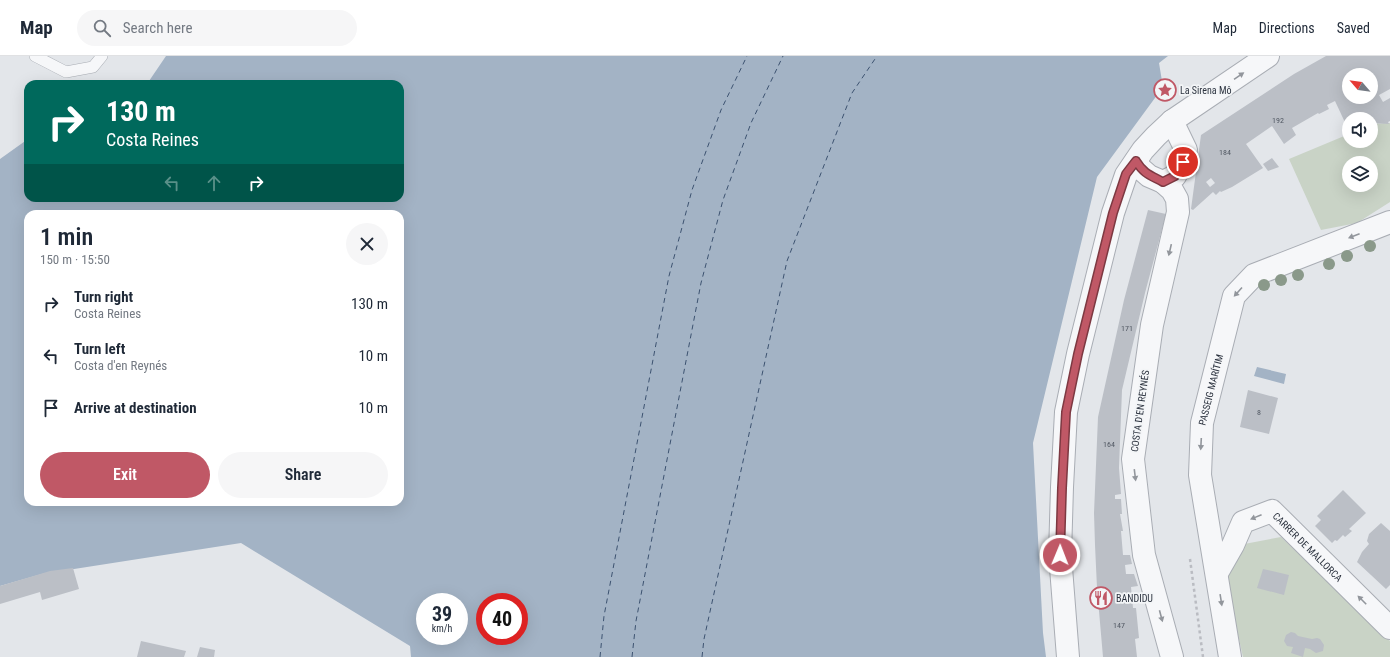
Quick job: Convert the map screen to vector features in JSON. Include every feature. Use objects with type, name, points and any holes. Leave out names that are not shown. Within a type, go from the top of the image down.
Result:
[{"type":"street","points":[[1068,657],[1060,555],[1066,412],[1078,354],[1113,213],[1126,174],[1143,150],[1156,136],[1172,121],[1268,56]]},
{"type":"street","points":[[1136,161],[1141,169],[1149,176],[1163,182],[1175,176],[1183,162],[1186,150],[1172,121]]},
{"type":"street","name":"COSTA D'EN REYNÉS","points":[[1163,182],[1172,190],[1177,199],[1178,212],[1152,325],[1133,459],[1144,555],[1172,657]]},
{"type":"street","name":"PASSEIG MARÍTIM","points":[[1230,657],[1200,475],[1202,423],[1234,296],[1254,275],[1390,222]]},
{"type":"street","name":"CARRER DE MALLORCA","points":[[1216,573],[1233,545],[1243,522],[1272,511],[1390,628]]},
{"type":"lane","points":[[35,56],[66,72],[93,67],[102,56]]},
{"type":"shaded area","points":[[1390,123],[1390,202],[1357,223],[1321,230],[1289,159],[1342,137],[1342,148],[1378,148],[1378,124]]},
{"type":"shaded area","points":[[1281,537],[1390,641],[1390,657],[1243,657],[1232,608],[1227,571],[1239,545]]},
{"type":"water","points":[[166,56],[1168,56],[1159,63],[1163,87],[1097,177],[1033,443],[1043,633],[1046,657],[411,657],[410,646],[241,543],[42,574],[0,586],[0,159],[24,142],[24,202],[404,202],[404,80],[150,80]]},
{"type":"water","points":[[1257,367],[1286,374],[1284,384],[1254,376]]},
{"type":"building","points":[[1326,56],[1390,56],[1390,89],[1379,95],[1383,102],[1390,98],[1389,124],[1378,123],[1378,112],[1342,112],[1342,116],[1335,101],[1327,105],[1329,109],[1319,114],[1318,113],[1292,128],[1296,135],[1284,144],[1272,126],[1246,144],[1263,168],[1232,187],[1221,192],[1220,191],[1216,195],[1213,192],[1193,210],[1191,209],[1201,135],[1294,74]],"holes":[[[1211,178],[1215,183],[1210,187],[1206,182]]]},
{"type":"building","points":[[1272,158],[1279,167],[1268,171],[1263,164]]},
{"type":"building","points":[[1148,210],[1166,214],[1145,293],[1122,390],[1119,468],[1121,494],[1115,495],[1115,499],[1121,499],[1122,514],[1120,514],[1123,531],[1121,531],[1123,555],[1130,555],[1132,564],[1125,565],[1126,574],[1134,574],[1138,586],[1131,587],[1133,608],[1136,608],[1139,638],[1135,639],[1137,657],[1103,657],[1097,588],[1094,513],[1098,417],[1124,300]]},
{"type":"building","points":[[1248,390],[1278,398],[1269,434],[1240,427]]},
{"type":"building","points":[[1343,490],[1366,513],[1349,529],[1352,531],[1345,537],[1343,535],[1337,541],[1335,540],[1332,543],[1315,526],[1321,520],[1317,516]]},
{"type":"building","points":[[1381,523],[1390,531],[1390,585],[1386,589],[1357,562],[1362,552],[1369,544],[1367,541],[1369,534]]},
{"type":"building","points":[[73,568],[79,589],[42,600],[40,592],[0,604],[0,586],[50,571]]},
{"type":"building","points":[[1263,569],[1289,575],[1284,595],[1257,588]]},
{"type":"building","points":[[1291,632],[1298,636],[1320,639],[1324,645],[1323,651],[1316,653],[1305,648],[1303,657],[1291,653],[1293,647],[1287,646],[1284,641],[1286,635]]},
{"type":"building","points":[[141,641],[186,651],[184,657],[137,657]]},
{"type":"building","points":[[200,647],[215,650],[214,657],[197,657]]},
{"type":"ferry route","points":[[600,657],[604,616],[669,276],[692,190],[721,110],[747,56]]},
{"type":"ferry route","points":[[632,657],[636,621],[701,283],[723,200],[751,123],[783,56]]},
{"type":"ferry route","points":[[702,657],[704,639],[787,261],[852,93],[877,56]]},
{"type":"place","name":"La Sirena Mô","points":[[1165,90]]},
{"type":"place","name":"BANDIDU","points":[[1101,598]]},
{"type":"route","points":[[1060,555],[1066,412],[1078,354],[1113,213],[1126,174],[1136,161],[1141,169],[1149,176],[1163,182],[1175,176],[1183,162]]}]
